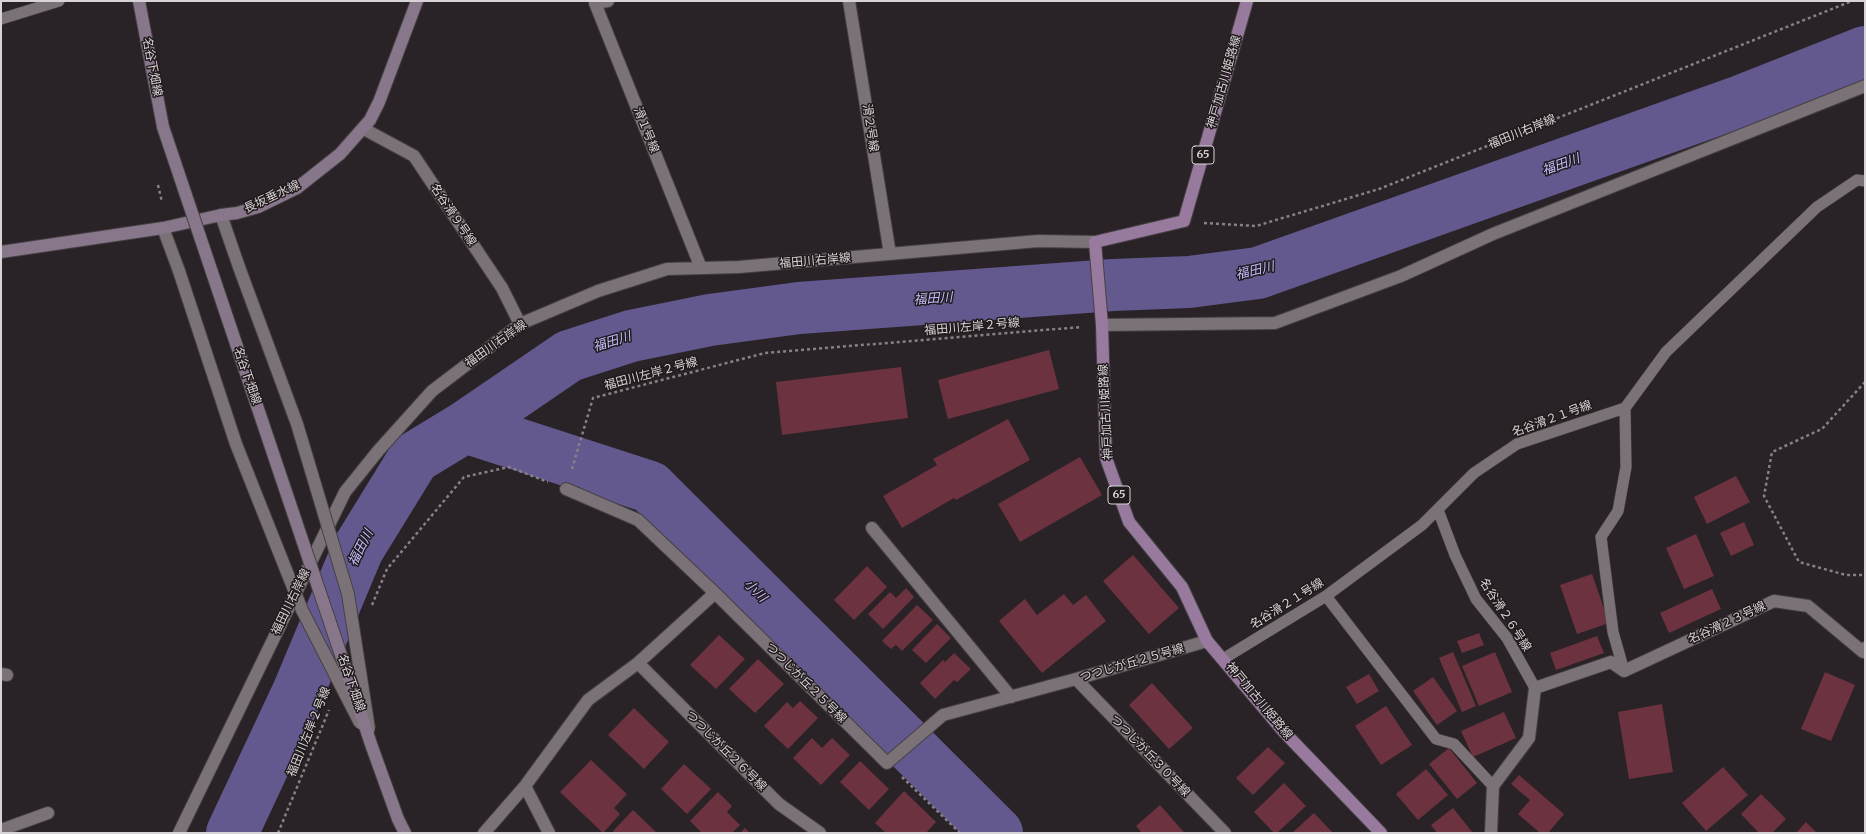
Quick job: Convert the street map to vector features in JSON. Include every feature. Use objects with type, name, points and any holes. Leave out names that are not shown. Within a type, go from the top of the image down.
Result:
[{"type":"main road","name":"神戸加古川姫路線","points":[[1184,221],[1247,1]]},
{"type":"main road","points":[[1095,242],[1184,221]]},
{"type":"main road","name":"神戸加古川姫路線","points":[[1095,242],[1102,325],[1106,458],[1129,522],[1182,587],[1207,641],[1284,732],[1381,833]]},
{"type":"street","name":"名谷下畑線","points":[[139,1],[163,127],[372,747],[404,833]]},
{"type":"street","name":"長坂垂水線","points":[[1,252],[163,228],[237,213],[258,207],[298,188],[340,154],[364,129],[379,102],[417,1]]},
{"type":"street","name":"滑１号線","points":[[608,1],[595,3],[701,268]]},
{"type":"street","name":"滑２号線","points":[[849,1],[890,254]]},
{"type":"street","points":[[1102,325],[1275,323],[1401,276],[1493,234],[1865,86]]},
{"type":"street","name":"名谷滑９号線","points":[[364,129],[414,156],[502,288],[520,324]]},
{"type":"street","name":"名谷下畑線","points":[[222,215],[239,267],[297,424],[348,594],[372,747]]},
{"type":"street","name":"名谷下畑線","points":[[163,228],[179,271],[236,444],[302,610],[372,747]]},
{"type":"street","name":"福田川右岸線","points":[[179,833],[345,492],[378,451],[432,391],[520,324],[598,291],[667,269],[739,267],[1038,241],[1095,242]]},
{"type":"street","name":"つつじが丘２５号線","points":[[566,489],[638,520],[715,593],[887,763],[943,715],[1076,679],[1207,641]]},
{"type":"street","points":[[872,528],[1010,697]]},
{"type":"street","points":[[484,833],[524,786],[588,700],[638,663],[715,593]]},
{"type":"street","name":"名谷滑２３号線","points":[[1624,671],[1774,601],[1808,606],[1863,652],[1865,648]]},
{"type":"street","points":[[1491,833],[1493,786],[1529,738],[1535,688],[1611,662],[1624,671]]},
{"type":"street","name":"つつじが丘２６号線","points":[[638,663],[779,804],[820,833]]},
{"type":"street","name":"つつじが丘３０号線","points":[[1076,679],[1225,833]]},
{"type":"street","points":[[524,786],[549,833]]},
{"type":"street","points":[[1,830],[48,813]]},
{"type":"lane","points":[[1,19],[59,1]]},
{"type":"lane","points":[[1624,671],[1613,632],[1601,537],[1618,511],[1626,467],[1625,408],[1666,352],[1817,207],[1857,180],[1865,181]]},
{"type":"lane","name":"名谷滑２１号線","points":[[1223,659],[1326,596],[1422,525],[1474,473],[1517,444],[1625,408]]},
{"type":"lane","name":"名谷滑２６号線","points":[[1438,510],[1455,555],[1476,598],[1507,638],[1535,688]]},
{"type":"lane","points":[[1326,596],[1436,739],[1454,744],[1493,786]]},
{"type":"path","name":"福田川右岸線","points":[[1184,221],[1256,226],[1379,189],[1852,1]]},
{"type":"path","name":"福田川左岸２号線","points":[[566,489],[593,398],[765,353],[1102,325]]},
{"type":"path","points":[[1865,382],[1822,429],[1772,452],[1764,496],[1799,562],[1846,575],[1865,575]]},
{"type":"path","points":[[372,605],[387,569],[464,477],[509,467],[566,489]]},
{"type":"path","name":"福田川左岸２号線","points":[[278,833],[329,708]]},
{"type":"path","points":[[887,763],[960,833]]},
{"type":"building","points":[[1049,350],[1059,389],[948,419],[938,380]]},
{"type":"building","points":[[901,367],[908,418],[782,435],[776,382]]},
{"type":"building","points":[[1008,419],[1030,460],[956,500],[954,498],[902,528],[883,496],[937,465],[933,459]]},
{"type":"building","points":[[1080,457],[1102,495],[1020,542],[998,504]]},
{"type":"building","points":[[1736,476],[1750,502],[1707,524],[1694,497]]},
{"type":"building","points":[[1744,522],[1754,545],[1731,556],[1720,533]]},
{"type":"building","points":[[1696,534],[1714,576],[1684,589],[1666,548]]},
{"type":"building","points":[[1133,555],[1179,608],[1149,634],[1103,581]]},
{"type":"building","points":[[867,566],[887,587],[854,620],[834,600]]},
{"type":"building","points":[[1592,574],[1609,623],[1577,634],[1560,585]]},
{"type":"building","points":[[906,588],[914,597],[883,629],[868,614],[890,592],[896,598]]},
{"type":"building","points":[[1712,589],[1721,609],[1669,633],[1660,613]]},
{"type":"building","points":[[1064,594],[1073,605],[1086,595],[1106,621],[1042,673],[999,621],[1025,599],[1037,615]]},
{"type":"building","points":[[917,605],[933,620],[902,651],[896,645],[891,649],[882,641]]},
{"type":"building","points":[[937,624],[951,638],[926,663],[912,650]]},
{"type":"building","points":[[1479,633],[1484,645],[1462,653],[1457,641]]},
{"type":"building","points":[[719,635],[745,659],[716,689],[690,665]]},
{"type":"building","points":[[1597,636],[1604,653],[1556,670],[1550,653]]},
{"type":"building","points":[[1453,652],[1476,706],[1462,712],[1439,658]]},
{"type":"building","points":[[1495,652],[1512,692],[1479,706],[1462,666]]},
{"type":"building","points":[[954,653],[971,669],[957,682],[954,680],[935,699],[920,683],[943,660],[945,662]]},
{"type":"building","points":[[758,659],[784,684],[755,713],[729,689]]},
{"type":"building","points":[[1825,672],[1855,685],[1831,741],[1801,729]]},
{"type":"building","points":[[1369,674],[1379,691],[1357,704],[1346,687]]},
{"type":"building","points":[[1433,677],[1457,711],[1437,725],[1413,691]]},
{"type":"building","points":[[1152,683],[1193,728],[1169,749],[1129,705]]},
{"type":"building","points":[[800,701],[818,718],[788,749],[764,726],[787,702],[793,708]]},
{"type":"building","points":[[1662,704],[1673,772],[1629,779],[1618,712]]},
{"type":"building","points":[[1386,706],[1412,745],[1381,765],[1355,726]]},
{"type":"building","points":[[634,708],[669,742],[644,769],[608,735]]},
{"type":"building","points":[[1504,712],[1516,738],[1473,757],[1461,731]]},
{"type":"building","points":[[812,738],[822,748],[832,738],[850,755],[821,785],[793,758]]},
{"type":"building","points":[[1268,747],[1285,763],[1253,795],[1236,778]]},
{"type":"building","points":[[1449,748],[1477,783],[1457,799],[1429,764]]},
{"type":"building","points":[[591,760],[627,794],[614,808],[620,814],[603,833],[560,792]]},
{"type":"building","points":[[860,761],[889,789],[869,810],[840,782]]},
{"type":"building","points":[[684,764],[711,789],[687,814],[661,789]]},
{"type":"building","points":[[1723,767],[1748,795],[1706,831],[1682,803]]},
{"type":"building","points":[[1426,769],[1448,795],[1418,820],[1396,794]]},
{"type":"building","points":[[1519,775],[1564,814],[1548,833],[1540,833],[1518,814],[1530,800],[1511,784]]},
{"type":"building","points":[[1284,783],[1306,806],[1277,833],[1274,833],[1254,812]]},
{"type":"building","points":[[904,791],[936,822],[926,833],[886,833],[875,823]]},
{"type":"building","points":[[718,792],[732,806],[727,812],[740,825],[732,833],[702,833],[690,821]]},
{"type":"building","points":[[1761,794],[1786,819],[1772,833],[1759,833],[1741,814]]},
{"type":"building","points":[[1160,805],[1185,833],[1142,833],[1136,826]]},
{"type":"building","points":[[1453,808],[1473,833],[1437,833],[1431,825]]},
{"type":"building","points":[[633,810],[656,832],[655,833],[614,833],[613,831]]},
{"type":"building","points":[[1314,813],[1333,833],[1292,833]]},
{"type":"building","points":[[1806,822],[1817,833],[1796,833]]},
{"type":"building","points":[[745,828],[750,833],[740,833]]},
{"type":"waterway","name":"福田川","points":[[232,833],[298,692],[358,549],[414,458],[465,427],[569,356],[631,336],[710,320],[799,308],[1113,285],[1189,282],[1258,273],[1741,101],[1865,52]]},
{"type":"waterway","name":"小川","points":[[465,427],[650,487],[997,833]]}]
